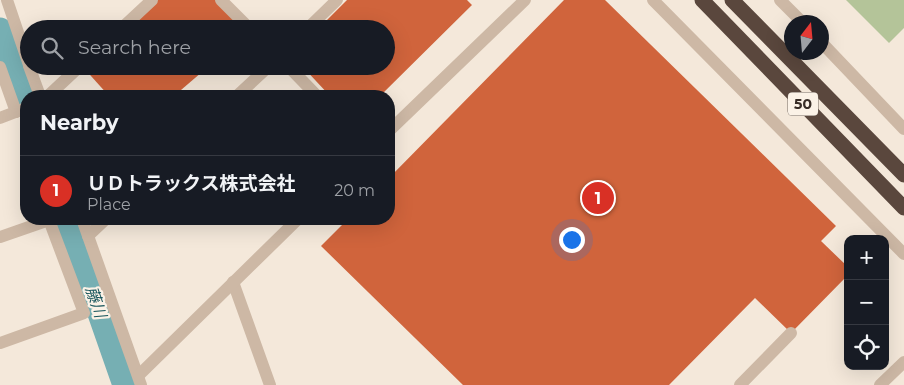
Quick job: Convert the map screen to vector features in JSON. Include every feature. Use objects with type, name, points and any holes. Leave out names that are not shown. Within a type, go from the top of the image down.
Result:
[{"type":"highway","name":"50","points":[[702,0],[904,208]]},
{"type":"highway","name":"50","points":[[732,0],[904,175]]},
{"type":"street","points":[[7,0],[20,38]]},
{"type":"street","points":[[131,20],[152,0]]},
{"type":"street","points":[[221,0],[241,20]]},
{"type":"street","points":[[317,20],[337,0]]},
{"type":"street","points":[[395,125],[525,0]]},
{"type":"street","points":[[653,0],[904,254]]},
{"type":"street","points":[[780,0],[795,15]]},
{"type":"street","points":[[829,50],[904,129]]},
{"type":"street","points":[[0,67],[20,108]]},
{"type":"street","points":[[33,75],[38,90]]},
{"type":"street","points":[[54,90],[70,75]]},
{"type":"street","points":[[243,90],[259,75]]},
{"type":"street","points":[[297,75],[311,90]]},
{"type":"street","points":[[0,118],[20,110]]},
{"type":"street","points":[[0,237],[35,225]]},
{"type":"street","points":[[0,343],[84,313],[51,225]]},
{"type":"street","points":[[84,225],[140,380],[233,282],[292,225]]},
{"type":"street","points":[[88,236],[100,225]]},
{"type":"street","points":[[233,282],[270,385]]},
{"type":"street","points":[[740,385],[791,333]]},
{"type":"street","points":[[880,385],[904,362]]},
{"type":"green space","points":[[846,0],[904,0],[904,28],[889,43]]},
{"type":"building","points":[[152,0],[221,0],[241,20],[131,20]]},
{"type":"building","points":[[347,0],[467,0],[472,5],[386,90],[324,90],[310,75],[395,75],[395,20],[327,20]]},
{"type":"building","points":[[564,0],[605,0],[836,226],[821,241],[844,263],[844,279],[791,333],[755,298],[669,385],[463,385],[321,246],[342,225],[395,225],[395,172]]},
{"type":"building","points":[[90,75],[198,75],[181,90],[104,90]]},
{"type":"waterway","name":"藤川","points":[[0,30],[21,90]]},
{"type":"waterway","name":"藤川","points":[[69,225],[125,385]]},
{"type":"place","name":"ＵＤトラックス株式会社","points":[[598,198]]}]
